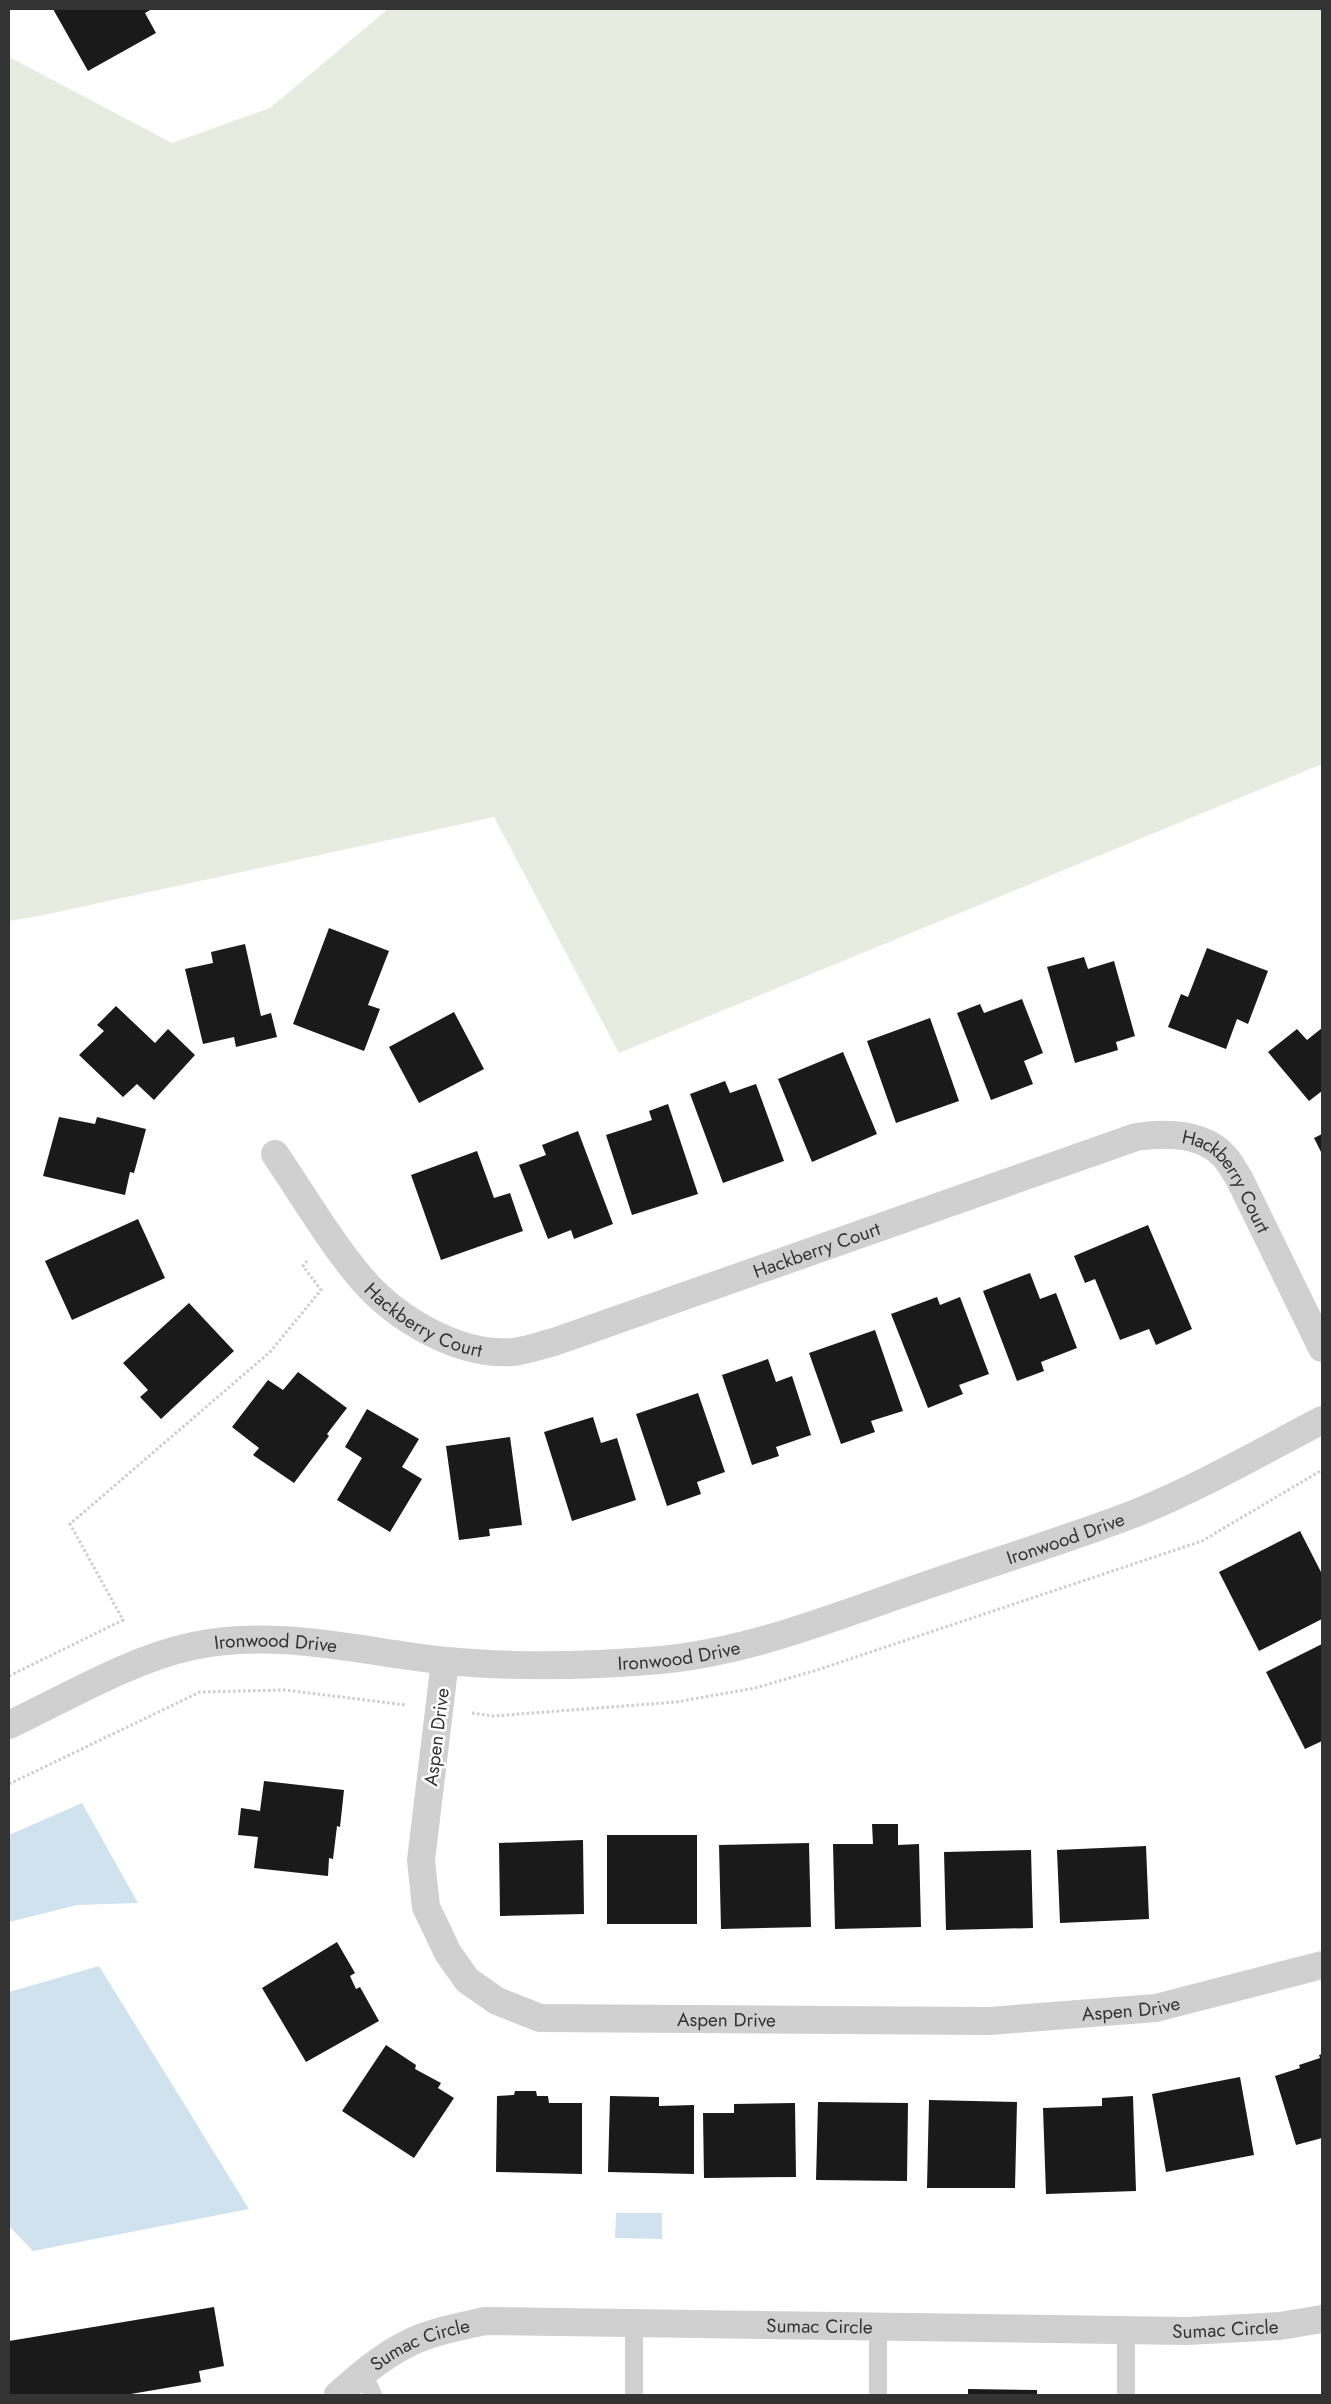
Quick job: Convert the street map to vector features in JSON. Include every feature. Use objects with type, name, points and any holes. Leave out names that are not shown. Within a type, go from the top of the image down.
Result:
[{"type":"street","name":"Hackberry Court","points":[[275,1154],[328,1233],[362,1279],[399,1312],[430,1334],[472,1348],[513,1352],[554,1342],[1136,1137],[1157,1134],[1179,1136],[1202,1141],[1223,1155],[1239,1178],[1322,1348]]},
{"type":"street","name":"Ironwood Drive","points":[[9,1725],[143,1662],[201,1645],[240,1639],[294,1640],[445,1661],[518,1667],[594,1665],[666,1659],[732,1648],[789,1632],[1137,1512],[1197,1485],[1322,1420]]},
{"type":"street","name":"Aspen Drive","points":[[445,1661],[421,1860],[426,1907],[448,1953],[467,1980],[497,2000],[540,2018],[989,2021],[1156,2008],[1322,1965]]},
{"type":"street","name":"Sumac Circle","points":[[338,2395],[368,2384],[407,2344],[448,2329],[485,2321],[1187,2331],[1280,2326],[1322,2319]]},
{"type":"lane","points":[[634,2323],[634,2395]]},
{"type":"lane","points":[[878,2326],[878,2395]]},
{"type":"lane","points":[[1126,2330],[1126,2395]]},
{"type":"path","points":[[9,1676],[123,1620],[70,1524],[270,1352],[290,1324],[321,1290],[303,1266],[328,1233]]},
{"type":"shaded area","points":[[388,9],[1322,9],[1322,764],[619,1053],[494,817],[9,921],[9,57],[172,143],[270,108]]},
{"type":"water","points":[[82,1803],[138,1903],[77,1905],[9,1922],[9,1835]]},
{"type":"water","points":[[99,1966],[249,2209],[33,2251],[9,2226],[9,1992]]},
{"type":"water","points":[[616,2213],[662,2213],[662,2239],[615,2238]]},
{"type":"building","points":[[53,9],[152,9],[145,13],[156,33],[88,71]]},
{"type":"building","points":[[329,928],[389,951],[368,1005],[380,1009],[364,1051],[293,1024]]},
{"type":"building","points":[[245,944],[261,1016],[271,1013],[277,1037],[236,1047],[234,1037],[203,1044],[185,969],[213,963],[211,952]]},
{"type":"building","points":[[1207,948],[1268,971],[1248,1024],[1237,1019],[1226,1049],[1168,1027],[1181,994],[1188,997]]},
{"type":"building","points":[[1084,957],[1088,969],[1114,961],[1135,1036],[1116,1042],[1118,1050],[1075,1063],[1047,967]]},
{"type":"building","points":[[1022,999],[1043,1053],[1024,1061],[1033,1084],[991,1100],[957,1013],[980,1004],[984,1013]]},
{"type":"building","points":[[116,1006],[155,1043],[168,1029],[195,1055],[154,1100],[137,1084],[123,1097],[79,1055],[104,1031],[97,1025]]},
{"type":"building","points":[[454,1012],[484,1069],[419,1103],[389,1047]]},
{"type":"building","points":[[930,1018],[959,1101],[896,1123],[867,1041]]},
{"type":"building","points":[[1322,1028],[1322,1091],[1309,1101],[1268,1052],[1297,1029],[1307,1040]]},
{"type":"building","points":[[843,1052],[877,1134],[812,1162],[778,1079]]},
{"type":"building","points":[[725,1081],[730,1093],[756,1084],[784,1161],[723,1183],[690,1094]]},
{"type":"building","points":[[668,1104],[698,1194],[632,1215],[606,1135],[652,1120],[649,1111]]},
{"type":"building","points":[[59,1117],[95,1124],[97,1117],[146,1129],[134,1173],[130,1172],[125,1195],[43,1176]]},
{"type":"building","points":[[578,1131],[613,1224],[574,1239],[571,1230],[548,1239],[519,1165],[546,1155],[542,1145]]},
{"type":"building","points":[[1322,1134],[1322,1154],[1314,1138]]},
{"type":"building","points":[[477,1151],[494,1198],[510,1193],[523,1231],[441,1260],[411,1175]]},
{"type":"building","points":[[138,1219],[165,1278],[72,1320],[45,1261]]},
{"type":"building","points":[[1148,1225],[1192,1329],[1156,1345],[1149,1329],[1120,1340],[1095,1279],[1085,1283],[1074,1256]]},
{"type":"building","points":[[1030,1273],[1040,1299],[1056,1293],[1077,1348],[1041,1362],[1044,1371],[1017,1381],[983,1291]]},
{"type":"building","points":[[937,1297],[940,1305],[960,1297],[989,1374],[959,1385],[963,1394],[928,1408],[891,1314]]},
{"type":"building","points":[[189,1303],[234,1351],[161,1419],[140,1397],[148,1390],[123,1363]]},
{"type":"building","points":[[875,1330],[903,1411],[871,1421],[875,1432],[841,1444],[809,1353]]},
{"type":"building","points":[[768,1359],[776,1382],[792,1376],[811,1435],[776,1447],[779,1456],[752,1465],[722,1375]]},
{"type":"building","points":[[298,1372],[347,1408],[294,1483],[253,1455],[259,1448],[232,1427],[268,1380],[283,1390]]},
{"type":"building","points":[[698,1393],[725,1472],[697,1482],[701,1494],[667,1506],[636,1414]]},
{"type":"building","points":[[367,1409],[419,1439],[402,1467],[422,1479],[390,1532],[337,1500],[362,1458],[345,1447]]},
{"type":"building","points":[[593,1417],[601,1443],[617,1438],[636,1500],[572,1521],[544,1432]]},
{"type":"building","points":[[510,1437],[522,1525],[489,1529],[490,1536],[459,1540],[446,1446]]},
{"type":"building","points":[[1300,1531],[1322,1574],[1322,1619],[1259,1651],[1219,1572]]},
{"type":"building","points":[[1322,1644],[1322,1741],[1305,1749],[1266,1672]]},
{"type":"building","points":[[264,1781],[344,1790],[340,1827],[337,1826],[333,1859],[329,1858],[328,1876],[254,1868],[258,1837],[238,1835],[241,1808],[260,1811]]},
{"type":"building","points":[[872,1824],[898,1824],[898,1845],[919,1844],[921,1927],[835,1929],[833,1844],[873,1844]]},
{"type":"building","points":[[607,1835],[697,1835],[697,1924],[607,1924]]},
{"type":"building","points":[[583,1840],[584,1914],[500,1916],[499,1843]]},
{"type":"building","points":[[809,1843],[811,1927],[721,1929],[719,1845]]},
{"type":"building","points":[[1146,1846],[1149,1919],[1060,1923],[1057,1850]]},
{"type":"building","points":[[1031,1850],[1033,1928],[946,1930],[944,1852]]},
{"type":"building","points":[[337,1942],[355,1973],[350,1976],[356,1989],[360,1987],[379,2021],[306,2062],[262,1988]]},
{"type":"building","points":[[386,2045],[416,2065],[415,2069],[441,2083],[438,2088],[454,2098],[414,2158],[342,2111]]},
{"type":"building","points":[[1322,2054],[1322,2138],[1296,2145],[1275,2076],[1300,2068],[1299,2065],[1320,2058],[1319,2055]]},
{"type":"building","points":[[1240,2077],[1254,2155],[1166,2172],[1152,2094]]},
{"type":"building","points":[[515,2091],[536,2091],[537,2096],[548,2096],[549,2103],[582,2103],[582,2174],[496,2172],[497,2096],[514,2095]]},
{"type":"building","points":[[610,2096],[659,2097],[659,2106],[694,2105],[694,2174],[608,2172]]},
{"type":"building","points":[[1133,2096],[1136,2191],[1046,2194],[1043,2108],[1102,2106],[1102,2098]]},
{"type":"building","points":[[929,2100],[1017,2102],[1015,2188],[927,2188]]},
{"type":"building","points":[[818,2102],[908,2103],[907,2181],[816,2180]]},
{"type":"building","points":[[795,2103],[796,2177],[704,2178],[703,2113],[734,2113],[734,2104]]},
{"type":"building","points":[[214,2307],[224,2366],[199,2371],[201,2382],[125,2395],[9,2395],[9,2341]]},
{"type":"building","points":[[968,2389],[1037,2390],[1037,2395],[968,2395]]}]
